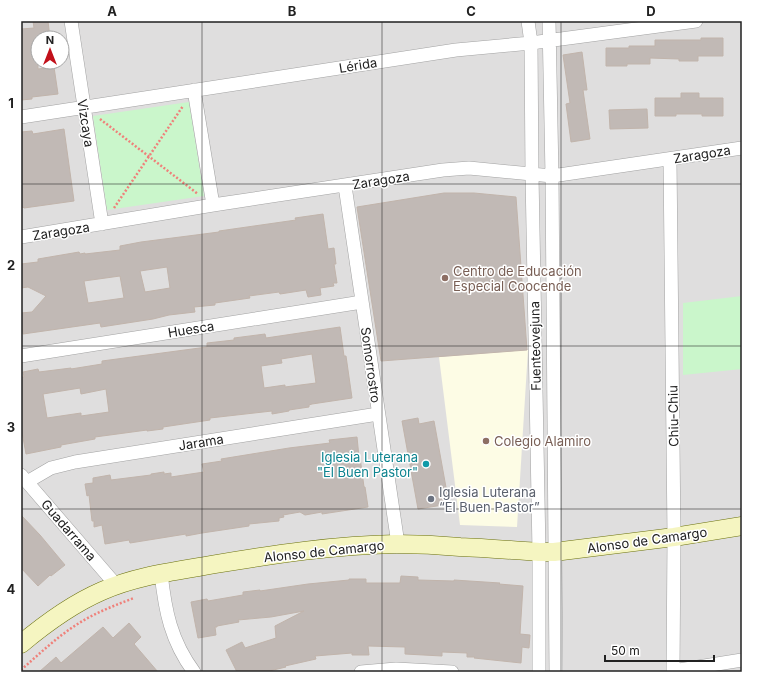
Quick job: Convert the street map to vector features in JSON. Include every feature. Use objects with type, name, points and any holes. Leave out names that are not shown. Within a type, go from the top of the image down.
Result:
[{"type":"street","name":"Vizcaya","points":[[71,21],[102,224]]},
{"type":"street","name":"Fuenteovejuna","points":[[528,21],[531,43],[532,174],[546,552],[556,672]]},
{"type":"street","name":"Fuenteovejuna","points":[[539,672],[546,552],[552,176],[549,21]]},
{"type":"street","name":"Lérida","points":[[21,117],[456,50],[549,41],[696,21]]},
{"type":"street","points":[[194,90],[213,205]]},
{"type":"street","name":"Zaragoza","points":[[21,237],[213,205],[456,168],[552,176],[742,148]]},
{"type":"street","name":"Chiu-Chiu","points":[[670,159],[674,537],[673,671]]},
{"type":"street","name":"Somorrostro","points":[[345,186],[398,544]]},
{"type":"street","name":"Huesca","points":[[21,356],[362,302]]},
{"type":"street","name":"Jarama","points":[[24,478],[51,468],[75,462],[378,414]]},
{"type":"street","name":"Guadarrama","points":[[24,478],[116,585]]},
{"type":"street","name":"Alonso de Camargo","points":[[21,644],[74,605],[87,597],[116,585],[138,578],[275,555],[336,547],[398,544],[425,544],[546,552],[674,537],[742,526]]},
{"type":"street","points":[[161,574],[171,630],[182,654],[194,672]]},
{"type":"street","points":[[673,671],[742,660]]},
{"type":"street","points":[[361,672],[396,669],[452,672]]},
{"type":"path","points":[[102,224],[194,90]]},
{"type":"path","points":[[84,107],[213,205]]},
{"type":"path","points":[[21,670],[74,626],[105,609],[137,597]]},
{"type":"shaded area","points":[[21,21],[742,21],[742,672],[21,672]]},
{"type":"shaded area","name":"Colegio Alamiro","points":[[528,350],[517,527],[460,525],[439,357]]},
{"type":"green space","points":[[189,102],[204,196],[107,210],[93,116]]},
{"type":"green space","points":[[742,296],[742,369],[683,375],[683,303]]},
{"type":"building","points":[[33,21],[48,21],[49,30],[30,30],[30,70],[54,70],[58,94],[32,97],[32,99],[21,100],[21,29],[34,28]]},
{"type":"building","points":[[701,38],[723,38],[723,56],[698,56],[698,61],[650,58],[650,64],[606,66],[606,48],[655,46],[655,40],[701,40]]},
{"type":"building","points":[[582,52],[587,90],[583,90],[590,139],[571,142],[566,104],[570,103],[563,55]]},
{"type":"building","points":[[681,93],[699,93],[699,98],[723,98],[723,116],[676,114],[676,116],[655,116],[655,98],[681,98]]},
{"type":"building","points":[[647,109],[648,128],[610,129],[609,110]]},
{"type":"building","points":[[64,129],[74,201],[21,208],[21,132],[32,131],[33,134]]},
{"type":"building","name":"Centro de Educación Especial Coocende","points":[[444,193],[474,193],[516,197],[527,350],[381,361],[357,207]]},
{"type":"building","points":[[323,214],[328,249],[334,248],[336,264],[334,264],[337,283],[333,283],[334,286],[320,288],[321,295],[308,297],[306,290],[280,294],[279,292],[249,296],[250,298],[215,303],[215,305],[194,307],[195,312],[169,315],[153,319],[101,327],[100,323],[23,334],[21,313],[32,312],[46,296],[28,287],[21,288],[21,264],[38,262],[38,259],[79,252],[80,254],[85,254],[120,250],[120,246],[141,242],[296,220],[295,218]],"holes":[[[167,267],[170,288],[145,292],[140,271]],[[120,276],[124,298],[88,303],[84,281]]]},
{"type":"building","points":[[340,327],[352,398],[312,404],[309,405],[309,407],[272,414],[272,411],[210,418],[210,420],[163,427],[163,429],[95,437],[95,439],[61,445],[61,447],[26,454],[21,432],[21,377],[24,377],[23,372],[38,369],[39,372],[71,369],[102,364],[102,361],[207,347],[207,343],[234,340],[234,338],[265,334],[266,338]],"holes":[[[312,354],[316,383],[264,388],[261,366],[282,363],[281,359]],[[80,388],[81,394],[106,389],[109,412],[81,416],[81,413],[47,418],[43,394]]]},
{"type":"building","name":"Iglesia Luterana \"El Buen Pastor\"","points":[[418,418],[419,424],[434,421],[449,504],[418,509],[402,421]]},
{"type":"building","points":[[357,437],[368,507],[322,514],[322,512],[305,515],[300,512],[283,515],[284,517],[279,518],[279,521],[249,524],[249,526],[130,543],[129,540],[105,544],[102,525],[94,527],[94,521],[92,521],[89,495],[87,496],[85,484],[93,483],[93,478],[110,475],[111,480],[164,472],[164,474],[171,473],[171,477],[204,472],[202,464],[222,461],[221,459],[330,443],[329,440]]},
{"type":"building","points":[[21,515],[65,565],[51,576],[50,575],[38,586],[21,568]]},
{"type":"building","points":[[401,576],[418,577],[418,580],[454,580],[523,586],[520,634],[530,635],[529,648],[522,647],[521,663],[467,657],[467,653],[442,652],[442,656],[405,654],[405,647],[368,646],[369,655],[352,655],[352,653],[315,656],[316,659],[265,672],[237,672],[226,650],[242,642],[245,648],[276,638],[275,626],[304,611],[271,617],[238,620],[239,622],[215,627],[216,635],[198,638],[191,602],[207,599],[208,601],[243,595],[243,592],[349,579],[366,579],[366,583],[400,583]]},
{"type":"building","points":[[129,623],[141,637],[134,644],[158,672],[39,672],[56,657],[61,663],[103,627],[113,638]]},
{"type":"place","name":"Centro de Educación Especial Coocende","points":[[445,278]]},
{"type":"place","name":"Colegio Alamiro","points":[[486,441]]},
{"type":"place","name":"Iglesia Luterana \"El Buen Pastor\"","points":[[426,464]]},
{"type":"place","name":"Iglesia Luterana “El Buen Pastor”","points":[[431,499]]}]
